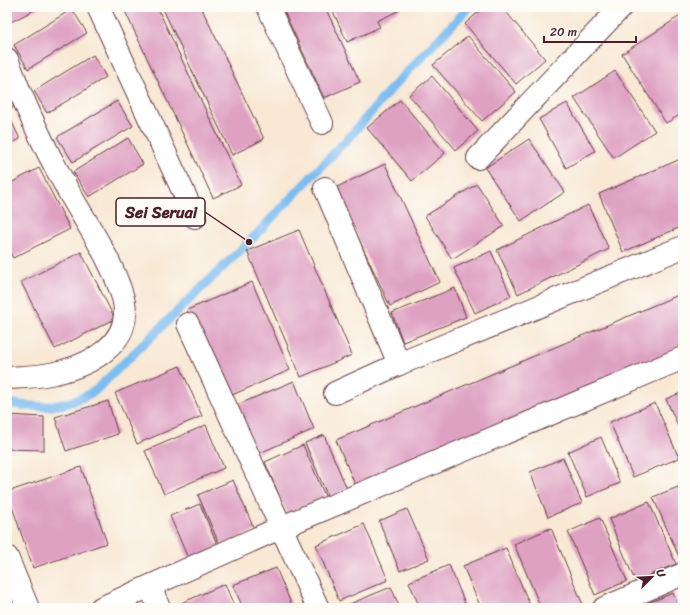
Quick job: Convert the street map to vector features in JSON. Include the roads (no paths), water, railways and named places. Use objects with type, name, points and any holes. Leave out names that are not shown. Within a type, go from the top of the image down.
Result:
[{"type":"street","points":[[98,7],[195,217]]},
{"type":"street","points":[[268,7],[322,123]]},
{"type":"street","points":[[478,158],[621,7]]},
{"type":"street","points":[[7,59],[16,82],[64,184],[102,249],[115,277],[123,300],[124,321],[118,338],[105,352],[86,364],[55,374],[7,378]]},
{"type":"street","points":[[325,188],[399,364]]},
{"type":"street","points":[[335,393],[399,364],[683,247]]},
{"type":"street","points":[[188,324],[318,608]]},
{"type":"street","points":[[101,608],[282,527],[683,358]]},
{"type":"street","points":[[7,557],[28,608]]},
{"type":"street","points":[[604,608],[683,574]]},
{"type":"street","points":[[150,586],[160,608]]},
{"type":"waterway","points":[[7,403],[42,407],[52,406],[73,401],[95,391],[249,242],[353,133],[390,90],[469,7]]},
{"type":"place","name":"Sei Seruai","points":[[249,242]]}]
